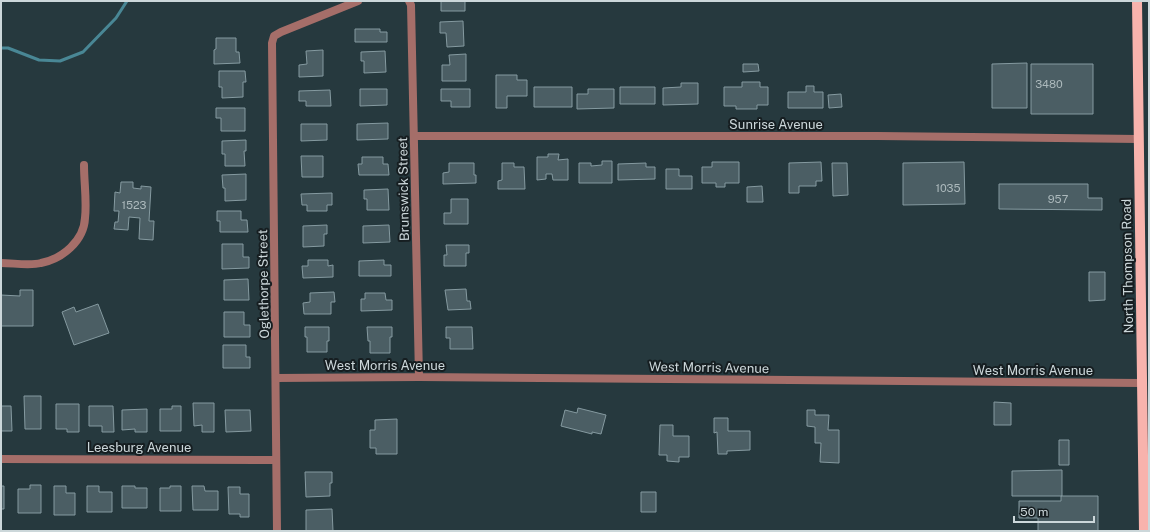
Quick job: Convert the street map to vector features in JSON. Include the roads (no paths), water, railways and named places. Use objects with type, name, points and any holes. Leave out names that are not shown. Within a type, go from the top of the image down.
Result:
[{"type":"main road","name":"North Thompson Road","points":[[1137,1],[1144,531]]},
{"type":"street","name":"Oglethorpe Street","points":[[277,531],[272,43],[274,36],[289,28],[358,1]]},
{"type":"street","name":"Brunswick Street","points":[[409,1],[411,5],[419,376]]},
{"type":"street","name":"Sunrise Avenue","points":[[414,136],[878,136],[1138,139]]},
{"type":"street","points":[[1,263],[40,264],[56,259],[69,250],[79,237],[86,219],[84,165]]},
{"type":"street","name":"West Morris Avenue","points":[[276,378],[419,376],[1141,383]]},
{"type":"street","name":"Leesburg Avenue","points":[[1,459],[276,460]]},
{"type":"waterway","points":[[1,48],[8,48],[39,60],[60,61],[83,52],[116,18],[127,1]]}]
